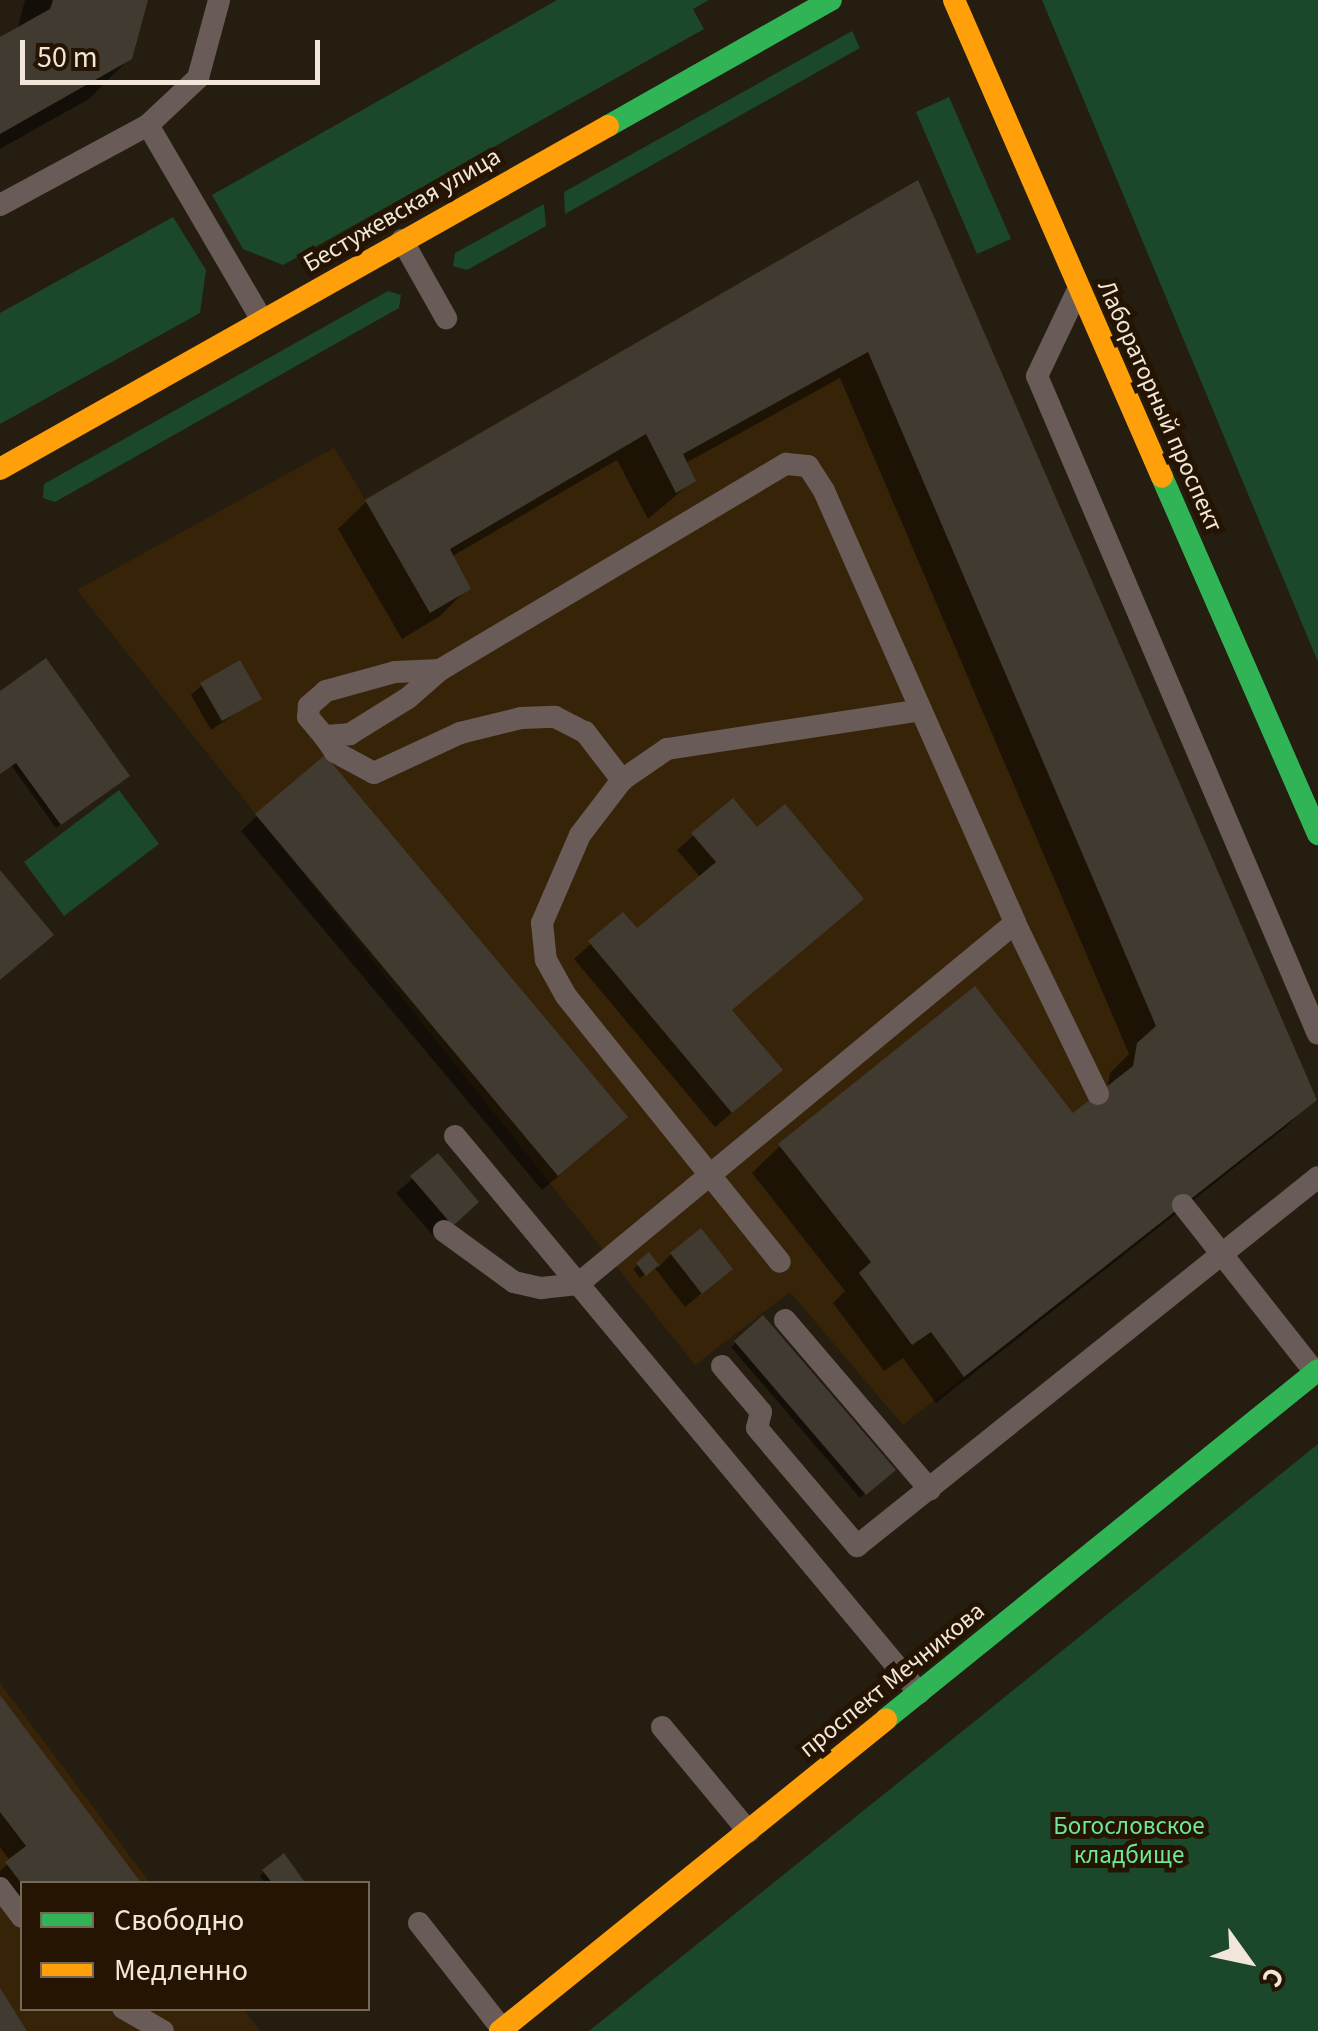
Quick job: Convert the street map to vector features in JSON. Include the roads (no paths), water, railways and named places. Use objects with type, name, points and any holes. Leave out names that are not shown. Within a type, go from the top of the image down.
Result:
[{"type":"street","name":"Бестужевская улица","points":[[0,469],[831,0]]},
{"type":"street","name":"Лабораторный проспект","points":[[954,0],[1318,834]]},
{"type":"street","name":"проспект Мечникова","points":[[500,2030],[1316,1371]]},
{"type":"lane","points":[[0,205],[148,125],[198,78],[219,0]]},
{"type":"lane","points":[[148,125],[263,321]]},
{"type":"lane","points":[[402,240],[446,318]]},
{"type":"lane","points":[[1078,289],[1037,376],[1318,1034]]},
{"type":"lane","points":[[324,736],[350,734],[408,698],[440,670],[786,464],[797,462],[817,476],[1015,923],[1098,1094]]},
{"type":"lane","points":[[440,670],[395,672],[316,696],[308,717],[335,752],[374,773],[460,733],[521,718],[555,717],[585,732],[622,780]]},
{"type":"lane","points":[[780,1262],[566,996],[546,960],[542,923],[580,835],[622,780],[668,749],[921,710]]},
{"type":"lane","points":[[444,1230],[514,1282],[541,1288],[578,1284],[1015,923]]},
{"type":"lane","points":[[455,1136],[919,1693]]},
{"type":"lane","points":[[722,1366],[761,1412],[756,1428],[857,1546],[1318,1177]]},
{"type":"lane","points":[[1182,1206],[1316,1371]]},
{"type":"lane","points":[[785,1320],[930,1490]]},
{"type":"lane","points":[[662,1727],[749,1832]]},
{"type":"lane","points":[[0,1888],[20,1913]]},
{"type":"lane","points":[[419,1923],[500,2030]]},
{"type":"lane","points":[[128,2011],[163,2031]]},
{"type":"park label","name":"Богословское кладбище","points":[[1129,1842]]}]
